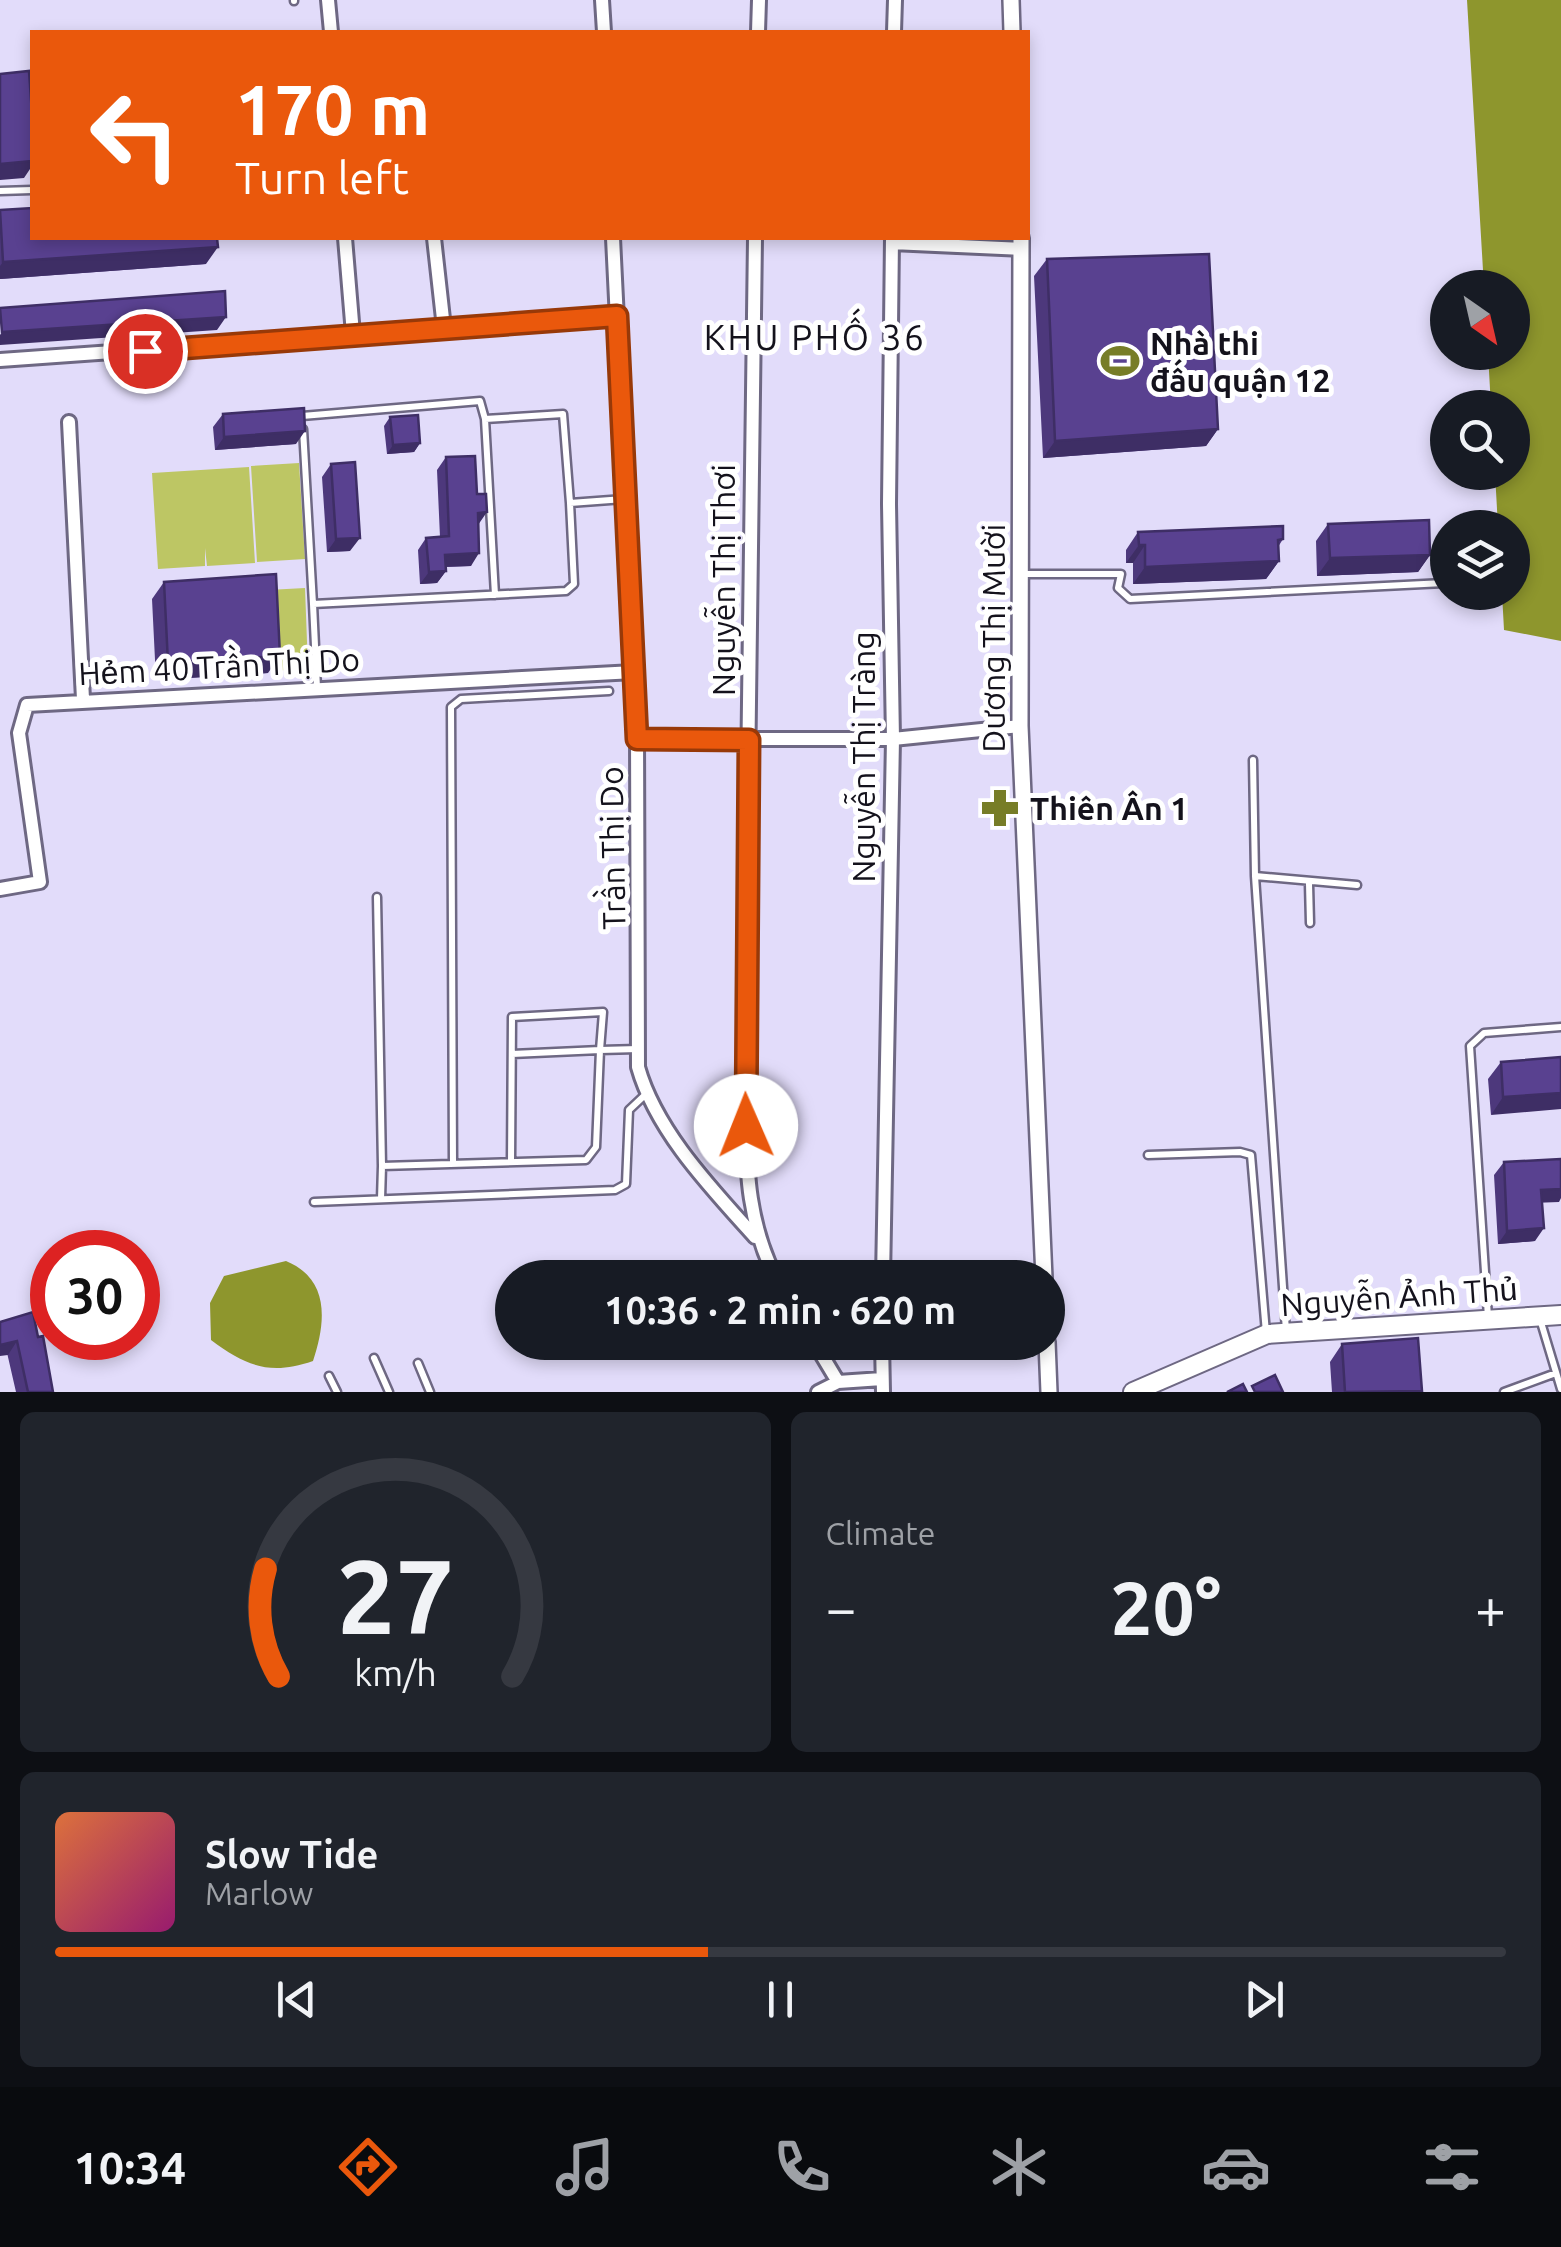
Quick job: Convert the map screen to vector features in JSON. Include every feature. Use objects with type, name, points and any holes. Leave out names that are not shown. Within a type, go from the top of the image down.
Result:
[{"type":"main road","name":"Nguyễn Ảnh Thủ","points":[[1134,1392],[1267,1334],[1489,1323],[1561,1315]]},
{"type":"street","points":[[328,0],[331,30]]},
{"type":"street","points":[[602,0],[604,30]]},
{"type":"street","points":[[758,30],[759,0]]},
{"type":"street","points":[[894,0],[894,30]]},
{"type":"street","points":[[1011,0],[1012,30]]},
{"type":"street","points":[[345,240],[353,334]]},
{"type":"street","points":[[434,240],[444,328]]},
{"type":"street","name":"Trần Thị Do","points":[[614,240],[637,739],[638,1067],[646,1094],[712,1188],[756,1239]]},
{"type":"street","name":"Nguyễn Thị Thơi","points":[[755,240],[744,1088],[747,1164],[756,1239],[767,1260]]},
{"type":"street","points":[[892,240],[1021,243]]},
{"type":"street","name":"Nguyễn Thị Tràng","points":[[883,1260],[893,738],[889,504],[892,240]]},
{"type":"street","name":"Dương Thị Mười","points":[[1021,243],[1020,726],[1043,1260]]},
{"type":"street","points":[[0,360],[617,316]]},
{"type":"street","points":[[69,422],[83,700]]},
{"type":"street","name":"Hẻm 40 Trần Thị Do","points":[[0,889],[40,882],[20,733],[27,704],[146,701],[634,672]]},
{"type":"street","points":[[637,739],[893,738],[1020,726]]},
{"type":"street","points":[[825,1360],[838,1382]]},
{"type":"street","points":[[1048,1360],[1050,1392]]},
{"type":"street","points":[[818,1392],[838,1382],[882,1385]]},
{"type":"lane","points":[[0,192],[30,190]]},
{"type":"lane","points":[[317,689],[302,413],[480,402],[485,418],[495,595]]},
{"type":"lane","points":[[313,604],[566,591],[574,584],[563,414],[485,418]]},
{"type":"lane","points":[[570,502],[626,499]]},
{"type":"lane","points":[[1023,574],[1121,574],[1118,588],[1130,599],[1430,584]]},
{"type":"lane","points":[[453,1164],[451,708],[461,699],[609,691]]},
{"type":"lane","points":[[1253,760],[1256,876],[1286,1332]]},
{"type":"lane","points":[[1256,876],[1357,886]]},
{"type":"lane","points":[[1309,884],[1310,924]]},
{"type":"lane","points":[[377,897],[381,1199]]},
{"type":"lane","points":[[382,1166],[586,1160],[593,1155],[603,1012],[512,1017],[512,1162]]},
{"type":"lane","points":[[1489,1323],[1470,1046],[1484,1032],[1561,1027]]},
{"type":"lane","points":[[512,1054],[639,1049]]},
{"type":"lane","points":[[314,1202],[615,1190],[626,1184],[629,1110],[646,1094]]},
{"type":"lane","points":[[1148,1155],[1240,1152],[1250,1156],[1267,1334]]},
{"type":"lane","points":[[1540,1318],[1561,1389]]},
{"type":"lane","points":[[374,1358],[389,1392]]},
{"type":"lane","points":[[418,1363],[430,1392]]},
{"type":"lane","points":[[1504,1392],[1556,1372]]},
{"type":"lane","points":[[329,1376],[336,1392]]},
{"type":"shaded area","points":[[1467,0],[1561,0],[1561,641],[1504,630],[1503,610],[1530,610],[1530,510],[1497,510],[1496,490],[1530,490],[1530,390],[1490,390],[1489,370],[1530,370],[1530,270],[1483,270]]},
{"type":"shaded area","points":[[299,463],[305,559],[257,562],[251,466]]},
{"type":"shaded area","points":[[249,467],[255,563],[207,566],[205,548],[205,566],[158,569],[152,473]]},
{"type":"shaded area","points":[[305,588],[308,669],[272,671],[268,590]]},
{"type":"shaded area","points":[[286,1261],[311,1279],[321,1303],[313,1361],[284,1368],[259,1366],[211,1340],[210,1303],[224,1276]]},
{"type":"building","points":[[29,71],[30,161],[0,164],[0,74]]},
{"type":"building","points":[[30,208],[30,240],[217,240],[218,247],[3,262],[0,210]]},
{"type":"building","name":"Nhà thi đấu quận 12","points":[[1209,254],[1218,429],[1055,441],[1047,259]]},
{"type":"building","points":[[225,291],[226,317],[2,332],[0,308]]},
{"type":"building","points":[[304,408],[305,431],[224,437],[223,414]]},
{"type":"building","points":[[418,415],[420,443],[393,445],[390,417]]},
{"type":"building","points":[[475,456],[477,494],[486,494],[487,512],[478,513],[479,553],[445,555],[446,571],[429,572],[426,538],[449,536],[446,457]]},
{"type":"building","points":[[355,462],[360,538],[336,539],[331,464]]},
{"type":"building","points":[[1429,520],[1430,555],[1330,558],[1328,524]]},
{"type":"building","points":[[1283,526],[1283,539],[1278,540],[1279,561],[1145,567],[1145,545],[1139,545],[1138,532]]},
{"type":"building","points":[[276,574],[280,656],[168,663],[164,582]]},
{"type":"building","points":[[1561,1057],[1561,1093],[1503,1097],[1501,1062]]},
{"type":"building","points":[[1561,1159],[1561,1189],[1541,1190],[1544,1228],[1507,1231],[1504,1162]]},
{"type":"building","points":[[30,1313],[30,1360],[47,1360],[53,1392],[28,1392],[17,1341],[0,1345],[0,1322]]},
{"type":"building","points":[[1418,1338],[1422,1391],[1345,1392],[1342,1344]]},
{"type":"building","points":[[1275,1375],[1283,1392],[1255,1392],[1252,1386]]},
{"type":"building","points":[[1243,1384],[1247,1392],[1227,1392]]},
{"type":"place","name":"Nhà thi đấu quận 12","points":[[1120,361]]},
{"type":"place","name":"Thiên Ân 1","points":[[1000,808]]},
{"type":"district","name":"KHU PHỐ 36","points":[[815,337]]},
{"type":"route","points":[[145,351],[617,316],[637,739],[749,740],[746,1126]]}]
